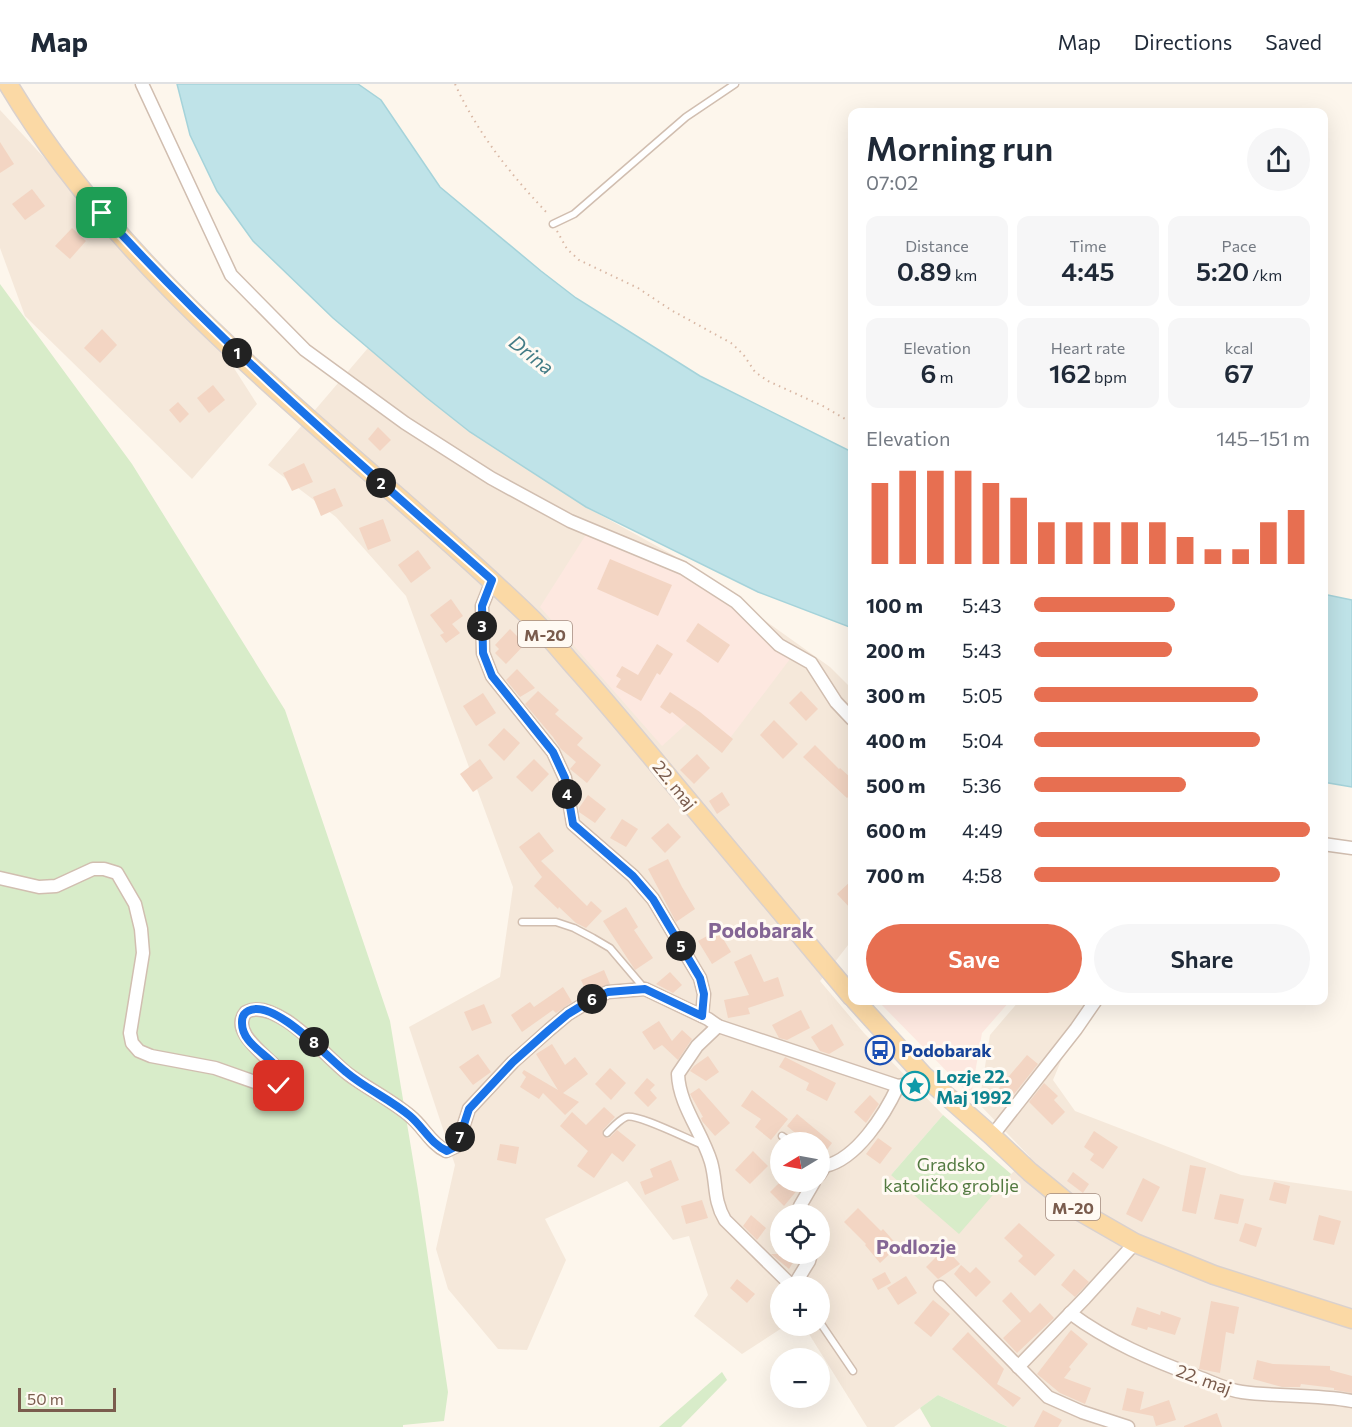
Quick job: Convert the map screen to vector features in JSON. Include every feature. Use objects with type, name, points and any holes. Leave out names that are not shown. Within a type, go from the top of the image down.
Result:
[{"type":"main road","name":"22. maj","points":[[8,84],[61,165],[116,229],[195,312],[311,420],[492,580],[536,623],[611,707],[848,993]]},
{"type":"main road","name":"22. maj","points":[[858,1005],[923,1076],[1030,1172],[1074,1208],[1135,1243],[1214,1275],[1352,1319]]},
{"type":"street","points":[[142,84],[231,275],[305,350],[405,423],[491,478],[570,521],[683,568],[736,602],[779,645],[812,663],[836,702],[848,715]]},
{"type":"street","points":[[492,580],[482,606],[483,653],[492,676],[553,752],[565,778],[573,824],[633,876],[653,899],[700,978],[704,994],[702,1016]]},
{"type":"street","points":[[1328,845],[1352,848]]},
{"type":"street","points":[[0,878],[39,887],[56,885],[93,869],[104,868],[117,873],[135,904],[141,928],[143,964],[130,1033],[132,1043],[139,1051],[151,1056],[215,1068],[270,1087],[279,1086],[283,1080],[278,1067],[249,1040],[242,1026],[242,1019],[246,1012],[251,1009],[261,1009],[291,1024],[309,1037],[346,1073],[412,1118],[441,1149],[447,1151],[457,1146],[469,1109],[513,1062],[568,1014],[608,992],[645,989],[718,1026],[898,1086],[923,1076]]},
{"type":"street","points":[[992,1136],[1093,1005]]},
{"type":"street","points":[[718,1026],[697,1046],[678,1074],[680,1092],[710,1160],[718,1209],[725,1220],[782,1276]]},
{"type":"street","points":[[830,1165],[849,1155],[887,1110],[898,1086]]},
{"type":"street","points":[[1018,1367],[1135,1243]]},
{"type":"street","points":[[940,1287],[1048,1397],[1082,1412],[1128,1427]]},
{"type":"street","name":"22. maj","points":[[1070,1313],[1096,1332],[1139,1353],[1238,1391],[1274,1396],[1305,1395],[1352,1401]]},
{"type":"lane","points":[[554,224],[574,214],[686,117],[735,84]]},
{"type":"lane","points":[[522,922],[556,922],[593,938],[610,948],[645,989]]},
{"type":"lane","points":[[607,1133],[626,1117],[633,1117],[704,1146]]},
{"type":"lane","points":[[829,1336],[853,1371]]},
{"type":"path","points":[[455,84],[476,125],[508,171],[549,216],[567,249],[579,260],[638,288],[671,310],[730,343],[743,354],[756,372],[768,381],[824,406],[848,421]]},
{"type":"shaded area","points":[[0,110],[223,351],[257,404],[192,479],[25,316],[0,248]]},
{"type":"shaded area","points":[[368,348],[470,432],[586,507],[673,555],[830,667],[848,685],[848,945],[820,981],[864,1033],[943,1115],[891,1175],[1011,1174],[1030,1157],[979,1104],[990,1035],[1016,1005],[1084,1005],[1053,1080],[1075,1111],[1241,1175],[1352,1191],[1352,1427],[1008,1427],[938,1395],[894,1427],[867,1427],[830,1368],[830,1348],[818,1348],[810,1336],[830,1336],[830,1276],[770,1276],[770,1336],[742,1354],[694,1316],[708,1295],[689,1236],[673,1240],[627,1181],[545,1219],[566,1260],[527,1350],[498,1349],[448,1289],[436,1249],[455,1165],[409,1027],[500,977],[513,887],[406,596],[336,517],[268,465]]},
{"type":"shaded area","points":[[587,533],[673,568],[726,600],[790,659],[727,742],[695,716],[662,746],[540,607]]},
{"type":"shaded area","points":[[882,1005],[1006,1005],[982,1033],[971,1096]]},
{"type":"green space","points":[[0,284],[132,464],[285,710],[390,1021],[448,1392],[444,1421],[403,1425],[403,1427],[0,1427]]},
{"type":"green space","name":"Gradsko katoličko groblje","points":[[943,1115],[1011,1174],[959,1234],[891,1175]]},
{"type":"green space","points":[[722,1372],[727,1380],[681,1427],[659,1427]]},
{"type":"green space","points":[[938,1395],[1008,1427],[931,1427],[920,1408]]},
{"type":"water","name":"Drina","points":[[177,84],[358,84],[381,100],[440,187],[576,298],[700,376],[848,450],[848,626],[758,592],[586,507],[470,432],[333,318],[253,241],[217,191],[190,135]]},
{"type":"water","points":[[1328,595],[1352,600],[1352,787],[1328,783]]},
{"type":"building","points":[[0,142],[14,164],[0,173]]},
{"type":"building","points":[[32,189],[45,206],[25,220],[12,204]]},
{"type":"building","points":[[72,228],[86,241],[70,259],[55,246]]},
{"type":"building","points":[[102,329],[117,345],[100,363],[84,348]]},
{"type":"building","points":[[213,385],[225,400],[209,413],[197,398]]},
{"type":"building","points":[[178,402],[189,414],[180,423],[169,410]]},
{"type":"building","points":[[378,427],[391,440],[380,451],[368,439]]},
{"type":"building","points":[[304,463],[313,482],[292,491],[283,473]]},
{"type":"building","points":[[335,488],[343,506],[321,516],[313,497]]},
{"type":"building","points":[[383,519],[391,541],[368,550],[359,528]]},
{"type":"building","points":[[418,550],[431,568],[411,583],[398,565]]},
{"type":"building","points":[[610,559],[672,585],[658,616],[597,589]]},
{"type":"building","points":[[451,599],[463,616],[452,624],[460,633],[446,643],[440,635],[444,633],[430,615]]},
{"type":"building","points":[[698,623],[730,645],[718,663],[686,641]]},
{"type":"building","points":[[510,629],[525,644],[506,664],[495,653],[499,649],[495,645]]},
{"type":"building","points":[[657,644],[673,654],[660,675],[657,673],[641,701],[616,687],[621,679],[616,676],[622,666],[638,675]]},
{"type":"building","points":[[517,669],[535,688],[520,697],[506,680]]},
{"type":"building","points":[[538,691],[559,710],[555,714],[583,738],[577,745],[601,765],[587,783],[570,769],[576,762],[561,749],[525,704]]},
{"type":"building","points":[[801,691],[818,709],[806,721],[789,703]]},
{"type":"building","points":[[670,692],[700,712],[733,739],[722,753],[672,712],[670,714],[660,707]]},
{"type":"building","points":[[483,693],[496,713],[476,726],[463,706]]},
{"type":"building","points":[[774,720],[798,744],[783,759],[760,735]]},
{"type":"building","points":[[504,728],[520,743],[504,761],[488,745]]},
{"type":"building","points":[[815,745],[848,775],[848,797],[847,798],[803,757]]},
{"type":"building","points":[[697,754],[710,768],[694,784],[680,770]]},
{"type":"building","points":[[480,759],[493,778],[473,792],[460,774]]},
{"type":"building","points":[[534,759],[549,774],[532,792],[516,777]]},
{"type":"building","points":[[722,792],[730,805],[717,814],[709,801]]},
{"type":"building","points":[[588,795],[606,809],[595,823],[579,812],[579,808]]},
{"type":"building","points":[[622,819],[638,829],[626,847],[610,838]]},
{"type":"building","points":[[668,823],[681,837],[665,853],[651,838]]},
{"type":"building","points":[[539,832],[554,851],[541,861],[587,906],[591,901],[602,911],[586,928],[576,923],[559,907],[558,909],[534,886],[542,877],[519,847]]},
{"type":"building","points":[[668,859],[695,909],[676,922],[648,869]]},
{"type":"building","points":[[848,884],[848,906],[837,894]]},
{"type":"building","points":[[626,907],[638,927],[634,930],[653,958],[635,970],[603,921]]},
{"type":"building","points":[[718,930],[731,952],[712,964],[698,941]]},
{"type":"building","points":[[751,954],[764,982],[778,977],[784,996],[748,1008],[750,1014],[728,1018],[724,1000],[749,995],[734,962]]},
{"type":"building","points":[[604,970],[610,984],[587,993],[581,980]]},
{"type":"building","points":[[670,972],[682,985],[673,993],[656,984]]},
{"type":"building","points":[[563,987],[572,1002],[556,1013],[553,1010],[522,1032],[511,1015],[530,1002],[534,1007]]},
{"type":"building","points":[[484,1004],[492,1023],[472,1031],[464,1012]]},
{"type":"building","points":[[801,1010],[810,1028],[787,1040],[779,1038],[772,1025]]},
{"type":"building","points":[[659,1021],[672,1041],[682,1030],[692,1039],[678,1060],[662,1045],[654,1050],[642,1032]]},
{"type":"building","points":[[832,1024],[844,1045],[829,1054],[820,1051],[811,1037]]},
{"type":"building","points":[[552,1044],[565,1065],[575,1057],[588,1074],[563,1093],[579,1102],[565,1115],[543,1093],[539,1099],[520,1087],[526,1077],[522,1073],[524,1070],[558,1090],[536,1054]]},
{"type":"building","points":[[478,1054],[491,1072],[473,1085],[459,1067]]},
{"type":"building","points":[[1027,1055],[1038,1064],[1011,1098],[999,1088]]},
{"type":"building","points":[[708,1056],[719,1072],[706,1081],[690,1071]]},
{"type":"building","points":[[785,1057],[836,1083],[827,1101],[806,1090],[809,1083],[779,1067]]},
{"type":"building","points":[[610,1068],[626,1083],[611,1100],[595,1084]]},
{"type":"building","points":[[647,1078],[655,1085],[650,1090],[657,1098],[648,1107],[634,1093]]},
{"type":"building","points":[[1044,1083],[1058,1096],[1054,1100],[1065,1112],[1052,1125],[1029,1102]]},
{"type":"building","points":[[699,1088],[730,1123],[715,1136],[702,1121],[703,1117],[690,1094]]},
{"type":"building","points":[[752,1090],[788,1119],[777,1132],[770,1132],[770,1139],[755,1127],[761,1119],[741,1106]]},
{"type":"building","points":[[870,1095],[879,1104],[866,1123],[854,1112]]},
{"type":"building","points":[[604,1107],[615,1117],[603,1130],[603,1136],[609,1138],[617,1130],[636,1145],[623,1162],[612,1153],[594,1178],[577,1166],[588,1151],[560,1126],[572,1112],[586,1125]]},
{"type":"building","points":[[797,1114],[819,1132],[794,1132],[787,1126]]},
{"type":"building","points":[[1094,1131],[1118,1147],[1103,1169],[1090,1160],[1094,1154],[1084,1147]]},
{"type":"building","points":[[878,1138],[892,1148],[880,1164],[866,1154]]},
{"type":"building","points":[[500,1144],[519,1147],[516,1164],[497,1160]]},
{"type":"building","points":[[753,1151],[768,1166],[750,1184],[735,1170]]},
{"type":"building","points":[[671,1160],[679,1180],[645,1195],[640,1182],[653,1177],[650,1169]]},
{"type":"building","points":[[1190,1165],[1206,1168],[1196,1214],[1182,1211]]},
{"type":"building","points":[[1073,1172],[1089,1184],[1083,1193],[1067,1181]]},
{"type":"building","points":[[1143,1178],[1160,1187],[1142,1222],[1126,1214]]},
{"type":"building","points":[[1274,1182],[1290,1186],[1286,1204],[1269,1200]]},
{"type":"building","points":[[770,1192],[796,1192],[786,1204],[782,1204]]},
{"type":"building","points":[[1220,1194],[1244,1199],[1238,1224],[1214,1219]]},
{"type":"building","points":[[702,1200],[708,1218],[686,1224],[681,1206]]},
{"type":"building","points":[[858,1208],[881,1231],[883,1229],[898,1246],[880,1263],[866,1244],[844,1222]]},
{"type":"building","points":[[751,1215],[766,1228],[757,1240],[743,1226]]},
{"type":"building","points":[[1319,1215],[1341,1221],[1334,1245],[1313,1240]]},
{"type":"building","points":[[1019,1223],[1055,1255],[1035,1276],[1018,1261],[1023,1256],[1004,1238]]},
{"type":"building","points":[[1245,1223],[1262,1228],[1256,1247],[1239,1241]]},
{"type":"building","points":[[945,1248],[960,1264],[938,1279],[926,1267]]},
{"type":"building","points":[[961,1265],[970,1273],[976,1267],[991,1282],[976,1297],[954,1274]]},
{"type":"building","points":[[1074,1269],[1089,1282],[1075,1297],[1061,1285]]},
{"type":"building","points":[[885,1272],[891,1283],[878,1290],[872,1279]]},
{"type":"building","points":[[906,1276],[917,1293],[898,1305],[887,1288]]},
{"type":"building","points":[[737,1279],[755,1294],[747,1303],[730,1288]]},
{"type":"building","points":[[1011,1292],[1030,1313],[1040,1303],[1054,1318],[1017,1353],[1003,1338],[1021,1321],[1002,1301]]},
{"type":"building","points":[[933,1300],[950,1314],[931,1337],[914,1323]]},
{"type":"building","points":[[1211,1301],[1239,1307],[1234,1334],[1226,1332],[1220,1373],[1199,1369]]},
{"type":"building","points":[[1137,1307],[1160,1315],[1161,1311],[1181,1318],[1175,1335],[1148,1327],[1147,1330],[1131,1325]]},
{"type":"building","points":[[1071,1330],[1088,1344],[1069,1367],[1071,1369],[1064,1378],[1091,1388],[1085,1404],[1060,1393],[1037,1374]]},
{"type":"building","points":[[968,1332],[1004,1369],[997,1384],[1021,1398],[1013,1407],[952,1349]]},
{"type":"building","points":[[1257,1360],[1273,1364],[1330,1366],[1330,1370],[1352,1376],[1352,1393],[1301,1384],[1300,1387],[1282,1387],[1253,1379]]},
{"type":"building","points":[[1127,1388],[1144,1392],[1140,1410],[1169,1400],[1176,1420],[1156,1426],[1153,1416],[1122,1410]]},
{"type":"building","points":[[1043,1410],[1062,1420],[1058,1427],[1034,1427]]},
{"type":"building","points":[[1217,1413],[1222,1427],[1184,1427],[1184,1426]]},
{"type":"place","name":"Podobarak","points":[[880,1050]]},
{"type":"place","name":"Lozje 22. Maj 1992","points":[[915,1086]]},
{"type":"district","name":"Podobarak","points":[[761,929]]},
{"type":"district","name":"Podlozje","points":[[916,1246]]},
{"type":"route","points":[[102,213],[153,269],[234,350],[492,580],[482,606],[483,653],[492,676],[553,752],[565,778],[573,824],[633,876],[653,899],[700,978],[704,994],[702,1016],[645,989],[608,992],[568,1014],[513,1062],[469,1109],[457,1146],[447,1151],[441,1149],[398,1106],[346,1073],[309,1037],[291,1024],[261,1009],[251,1009],[244,1014],[242,1019],[244,1032],[249,1040],[278,1067],[283,1080],[279,1086]]}]
